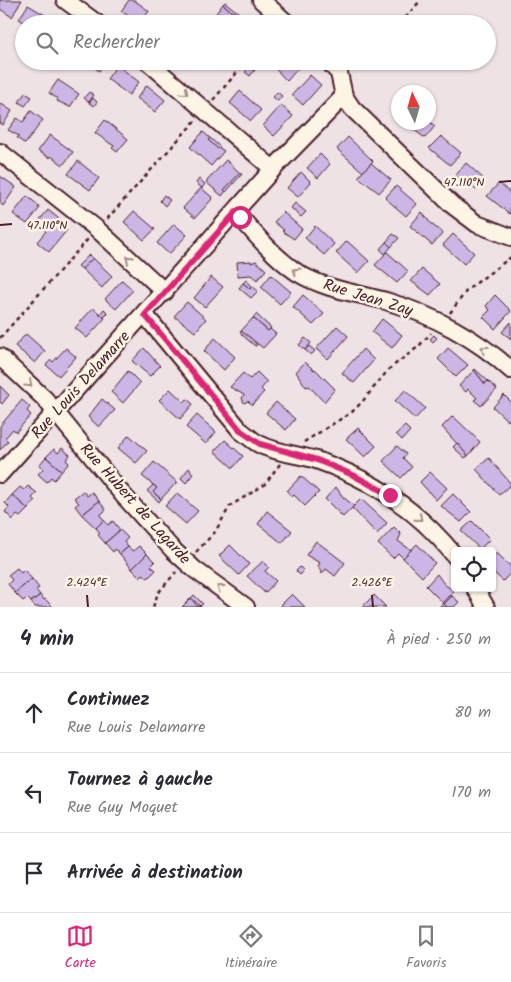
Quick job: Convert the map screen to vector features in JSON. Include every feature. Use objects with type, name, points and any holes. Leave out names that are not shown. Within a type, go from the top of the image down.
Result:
[{"type":"street","points":[[65,0],[86,15]]},
{"type":"street","points":[[261,0],[278,15]]},
{"type":"street","points":[[158,70],[273,169]]},
{"type":"street","points":[[336,70],[339,73],[344,96],[352,108],[452,205],[476,224],[511,237]]},
{"type":"street","name":"Rue Louis Delamarre","points":[[0,474],[145,315],[273,169],[344,96]]},
{"type":"street","points":[[0,152],[97,229],[165,292]]},
{"type":"street","name":"Rue Jean Zay","points":[[236,212],[283,261],[298,273],[316,282],[389,302],[440,322],[481,346],[511,370]]},
{"type":"street","points":[[145,315],[241,431],[260,444],[317,460],[353,475],[390,495],[422,520],[451,552]]},
{"type":"street","name":"Rue Hubert de Lagarde","points":[[0,357],[45,399],[123,495],[186,561],[246,607]]},
{"type":"street","points":[[478,592],[486,607]]},
{"type":"path","points":[[408,15],[421,0]]},
{"type":"path","points":[[0,338],[239,70]]},
{"type":"path","points":[[154,607],[161,588],[208,541],[230,506],[264,485],[287,453],[352,412],[389,369],[418,347],[449,314],[467,290],[511,256]]},
{"type":"building","points":[[0,0],[22,0],[12,17],[0,9]]},
{"type":"building","points":[[129,0],[134,0],[149,11],[146,15],[127,15],[121,11]]},
{"type":"building","points":[[225,2],[235,10],[233,13],[223,4]]},
{"type":"building","points":[[223,4],[233,13],[235,10],[242,15],[215,15]]},
{"type":"building","points":[[28,5],[45,15],[22,15]]},
{"type":"building","points":[[113,70],[123,70],[139,82],[129,95],[107,79]]},
{"type":"building","points":[[247,70],[254,71],[250,76],[245,72]]},
{"type":"building","points":[[277,70],[296,70],[287,81]]},
{"type":"building","points":[[310,75],[321,85],[303,105],[292,95]]},
{"type":"building","points":[[58,80],[79,94],[70,107],[57,101],[58,99],[49,93]]},
{"type":"building","points":[[147,85],[165,100],[155,112],[137,98]]},
{"type":"building","points":[[240,91],[261,110],[251,121],[230,103]]},
{"type":"building","points":[[89,92],[94,95],[89,102],[84,98]]},
{"type":"building","points":[[277,92],[282,96],[278,101],[273,97]]},
{"type":"building","points":[[25,93],[32,97],[25,106],[19,102]]},
{"type":"building","points":[[93,98],[97,102],[94,106],[89,103]]},
{"type":"building","points":[[0,103],[12,111],[3,125],[0,123]]},
{"type":"building","points":[[281,105],[293,116],[274,136],[263,126]]},
{"type":"building","points":[[31,111],[43,120],[25,144],[17,138],[19,136],[8,130],[17,118],[23,122]]},
{"type":"building","points":[[105,120],[128,139],[117,152],[112,148],[114,146],[95,133]]},
{"type":"building","points":[[414,130],[432,130],[425,138]]},
{"type":"building","points":[[203,132],[210,138],[208,140],[224,151],[211,166],[190,147]]},
{"type":"building","points":[[50,135],[73,152],[63,165],[51,156],[50,158],[38,151]]},
{"type":"building","points":[[441,136],[461,153],[450,165],[429,148]]},
{"type":"building","points":[[348,137],[373,161],[363,172],[337,149]]},
{"type":"building","points":[[210,138],[220,147],[218,149],[208,140]]},
{"type":"building","points":[[320,154],[330,164],[318,178],[307,168]]},
{"type":"building","points":[[226,160],[240,173],[222,196],[206,182]]},
{"type":"building","points":[[78,161],[99,178],[90,190],[68,174]]},
{"type":"building","points":[[371,163],[391,180],[379,193],[358,177]]},
{"type":"building","points":[[466,163],[485,180],[476,190],[471,186],[469,189],[456,175]]},
{"type":"building","points":[[301,172],[311,182],[298,197],[287,188]]},
{"type":"building","points":[[240,173],[242,174],[226,192],[224,190]]},
{"type":"building","points":[[0,176],[16,187],[3,206],[0,203]]},
{"type":"building","points":[[199,179],[205,184],[202,188],[196,183]]},
{"type":"building","points":[[499,183],[511,194],[510,214],[487,196]]},
{"type":"building","points":[[396,186],[417,204],[406,216],[385,198]]},
{"type":"building","points":[[201,188],[213,198],[195,218],[183,208]]},
{"type":"building","points":[[164,195],[170,200],[165,206],[160,201]]},
{"type":"building","points":[[27,196],[38,205],[39,209],[27,224],[13,214]]},
{"type":"building","points":[[295,203],[306,212],[301,217],[291,208]]},
{"type":"building","points":[[48,210],[63,222],[60,225],[67,230],[49,252],[37,242],[46,231],[37,223]]},
{"type":"building","points":[[134,211],[155,229],[144,240],[124,222]]},
{"type":"building","points":[[283,212],[302,229],[294,239],[282,231],[284,230],[274,222]]},
{"type":"building","points":[[422,212],[431,224],[443,233],[432,245],[410,226]]},
{"type":"building","points":[[174,224],[187,235],[169,254],[157,243]]},
{"type":"building","points":[[315,226],[334,244],[324,255],[305,238]]},
{"type":"building","points":[[393,234],[399,238],[391,247],[386,242]]},
{"type":"building","points":[[453,234],[474,253],[464,264],[443,245]]},
{"type":"building","points":[[347,241],[369,261],[358,273],[336,253]]},
{"type":"building","points":[[386,242],[391,247],[385,254],[380,249]]},
{"type":"building","points":[[387,252],[408,271],[397,283],[375,265]]},
{"type":"building","points":[[89,255],[93,258],[82,269],[78,266]]},
{"type":"building","points":[[93,258],[112,276],[102,288],[82,269]]},
{"type":"building","points":[[251,261],[251,263],[256,261],[266,270],[257,280],[251,275],[238,276],[237,262]]},
{"type":"building","points":[[422,269],[440,284],[430,295],[411,281]]},
{"type":"building","points":[[271,275],[291,292],[280,304],[261,287]]},
{"type":"building","points":[[211,277],[223,287],[205,307],[194,298]]},
{"type":"building","points":[[122,280],[133,290],[116,309],[105,299]]},
{"type":"building","points":[[246,280],[252,286],[250,289],[243,283]]},
{"type":"building","points":[[243,283],[250,289],[252,286],[258,291],[251,298],[239,288]]},
{"type":"building","points":[[303,295],[324,314],[313,325],[293,307]]},
{"type":"building","points":[[495,295],[511,311],[495,329],[483,317],[490,310],[486,306]]},
{"type":"building","points":[[187,302],[206,319],[195,332],[174,316]]},
{"type":"building","points":[[93,308],[105,318],[87,338],[75,328]]},
{"type":"building","points":[[104,309],[108,313],[104,317],[100,314]]},
{"type":"building","points":[[256,314],[271,328],[268,331],[253,318]]},
{"type":"building","points":[[253,318],[268,331],[270,329],[276,334],[263,348],[241,331]]},
{"type":"building","points":[[382,319],[402,335],[392,348],[372,332]]},
{"type":"building","points":[[511,322],[511,339],[502,332]]},
{"type":"building","points":[[337,326],[348,336],[328,359],[316,349]]},
{"type":"building","points":[[241,331],[257,345],[255,346],[240,333]]},
{"type":"building","points":[[26,334],[45,351],[35,363],[15,346]]},
{"type":"building","points":[[434,335],[437,338],[433,342],[430,339]]},
{"type":"building","points":[[215,338],[235,357],[224,370],[204,351]]},
{"type":"building","points":[[305,338],[311,343],[305,350],[299,345]]},
{"type":"building","points":[[309,346],[315,351],[311,355],[305,350]]},
{"type":"building","points":[[66,348],[76,357],[59,376],[46,365],[51,360],[53,362]]},
{"type":"building","points":[[144,348],[160,366],[150,376],[132,361]]},
{"type":"building","points":[[448,348],[468,365],[456,377],[438,359]]},
{"type":"building","points":[[363,349],[374,360],[354,383],[342,373]]},
{"type":"building","points":[[305,362],[335,389],[324,402],[309,386],[306,387],[296,372]]},
{"type":"building","points":[[474,370],[488,381],[485,384]]},
{"type":"building","points":[[474,370],[485,384],[488,381],[497,389],[481,406],[474,400],[477,398],[468,389],[466,392],[459,386]]},
{"type":"building","points":[[128,371],[140,383],[123,403],[111,392]]},
{"type":"building","points":[[257,372],[267,382],[261,389],[264,392],[252,405],[248,401],[244,403],[242,398],[244,395],[230,387],[243,373],[250,379]]},
{"type":"building","points":[[0,386],[9,395],[2,404],[0,402]]},
{"type":"building","points":[[170,389],[184,402],[187,399],[193,404],[180,419],[159,400]]},
{"type":"building","points":[[405,390],[425,408],[415,419],[395,401]]},
{"type":"building","points":[[504,395],[511,402],[511,417],[508,421],[493,407]]},
{"type":"building","points":[[102,399],[115,410],[99,427],[88,417]]},
{"type":"building","points":[[22,400],[30,407],[27,411],[31,415],[16,432],[13,429],[5,438],[8,441],[0,450],[0,426]]},
{"type":"building","points":[[276,402],[295,419],[286,430],[266,413]]},
{"type":"building","points":[[197,415],[216,432],[206,444],[186,427]]},
{"type":"building","points":[[453,416],[480,442],[468,456],[442,427]]},
{"type":"building","points":[[405,426],[410,431],[402,440],[396,434]]},
{"type":"building","points":[[358,428],[376,446],[365,457],[346,439]]},
{"type":"building","points":[[129,435],[147,451],[136,463],[118,448]]},
{"type":"building","points":[[225,440],[243,456],[233,468],[214,451]]},
{"type":"building","points":[[457,443],[468,456],[465,458],[453,447]]},
{"type":"building","points":[[397,446],[406,454],[403,458],[412,467],[401,478],[383,461]]},
{"type":"building","points":[[62,448],[70,455],[66,460],[69,463],[62,471],[46,457],[54,449],[58,453]]},
{"type":"building","points":[[46,457],[62,471],[54,480],[51,477],[47,482],[38,474],[43,469],[39,465]]},
{"type":"building","points":[[489,458],[511,484],[499,495],[476,469]]},
{"type":"building","points":[[154,462],[177,482],[161,499],[153,492],[157,488],[142,476]]},
{"type":"building","points":[[189,468],[193,474],[186,483],[181,478]]},
{"type":"building","points":[[430,472],[447,488],[436,500],[420,482]]},
{"type":"building","points":[[301,476],[319,492],[305,506],[287,491]]},
{"type":"building","points":[[153,485],[157,488],[153,492],[161,499],[159,502],[147,491]]},
{"type":"building","points":[[28,486],[37,493],[32,498],[35,501],[28,509],[12,495],[20,487],[24,490]]},
{"type":"building","points":[[336,487],[343,497],[354,506],[343,517],[325,499]]},
{"type":"building","points":[[83,491],[87,496],[92,492],[99,501],[82,515],[75,506],[79,503],[74,498]]},
{"type":"building","points":[[177,493],[198,511],[186,524],[165,506]]},
{"type":"building","points":[[453,494],[471,512],[461,522],[441,506]]},
{"type":"building","points":[[12,495],[28,509],[20,517],[17,515],[13,520],[5,512],[9,507],[5,503]]},
{"type":"building","points":[[361,499],[387,523],[377,534],[352,508]]},
{"type":"building","points":[[99,501],[106,510],[100,515],[104,520],[96,528],[82,515]]},
{"type":"building","points":[[267,511],[292,531],[282,543],[258,524]]},
{"type":"building","points":[[104,520],[108,525],[113,521],[120,530],[105,543],[98,535],[100,533],[96,528]]},
{"type":"building","points":[[472,521],[490,539],[482,547],[478,547],[461,531]]},
{"type":"building","points":[[394,527],[401,534],[398,541],[411,550],[403,558],[398,553],[393,558],[378,544]]},
{"type":"building","points":[[120,530],[128,538],[124,542],[128,547],[120,554],[115,549],[113,552],[105,543]]},
{"type":"building","points":[[316,541],[345,563],[335,576],[326,569],[322,574],[318,566],[320,563],[306,555]]},
{"type":"building","points":[[417,544],[435,563],[422,577],[403,558]]},
{"type":"building","points":[[230,545],[249,564],[239,575],[219,556]]},
{"type":"building","points":[[139,546],[147,554],[132,569],[120,554],[128,547],[133,551]]},
{"type":"building","points":[[147,554],[155,562],[151,566],[156,570],[148,578],[143,574],[140,577],[132,569]]},
{"type":"building","points":[[496,554],[511,567],[511,572],[503,581],[496,575]]},
{"type":"building","points":[[263,561],[269,567],[265,571],[276,581],[265,593],[247,576]]},
{"type":"building","points":[[300,567],[304,571],[300,575],[296,571]]},
{"type":"building","points":[[17,568],[21,573],[24,570],[32,579],[15,593],[8,584],[12,580],[8,575]]},
{"type":"building","points":[[437,574],[444,584],[451,589],[451,592],[453,592],[443,603],[426,586]]},
{"type":"building","points":[[32,579],[39,588],[36,590],[40,595],[31,602],[27,598],[23,601],[15,593]]},
{"type":"building","points":[[292,594],[305,607],[284,607],[281,605]]},
{"type":"building","points":[[40,595],[53,607],[35,607],[31,602]]},
{"type":"building","points":[[194,595],[203,604],[200,606],[191,598]]},
{"type":"building","points":[[374,595],[386,607],[363,606]]},
{"type":"building","points":[[451,595],[444,604],[447,607],[439,607]]},
{"type":"building","points":[[452,596],[459,602],[454,607],[447,607],[444,604]]},
{"type":"building","points":[[191,598],[197,606],[201,607],[182,607]]},
{"type":"route","points":[[240,217],[236,212],[145,315],[153,322],[241,431],[260,444],[280,452],[317,460],[353,475],[390,495]]}]
